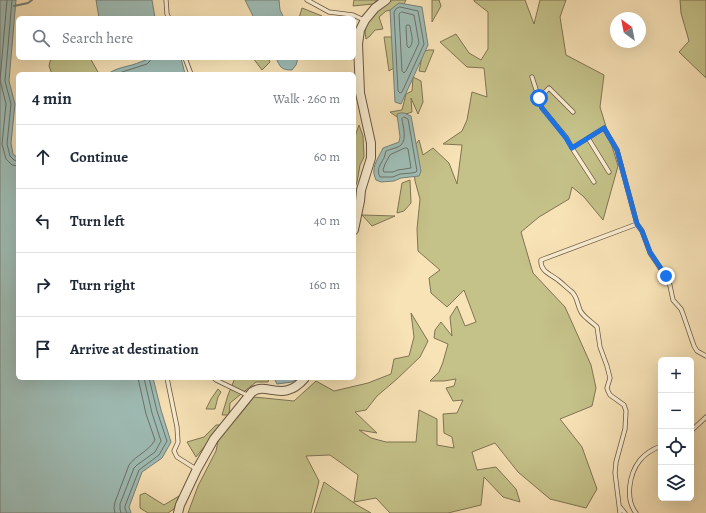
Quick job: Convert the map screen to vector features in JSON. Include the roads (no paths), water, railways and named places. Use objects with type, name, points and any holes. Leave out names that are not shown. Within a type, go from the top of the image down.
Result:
[{"type":"street","points":[[356,220],[361,190],[371,158],[372,143],[360,93],[358,44],[360,30],[365,20],[375,8],[386,0]]},
{"type":"street","points":[[178,513],[180,505],[197,469],[214,439],[252,392],[256,389],[280,392],[290,390],[303,380]]},
{"type":"lane","points":[[166,0],[168,16]]},
{"type":"lane","points":[[307,0],[329,12],[355,16]]},
{"type":"lane","points":[[356,16],[365,20]]},
{"type":"lane","points":[[186,60],[190,72]]},
{"type":"lane","points":[[532,77],[542,108],[566,138],[594,182]]},
{"type":"lane","points":[[539,98],[549,88],[573,112]]},
{"type":"lane","points":[[572,148],[604,128],[617,150],[637,224],[642,231],[650,252],[669,281],[673,300],[681,309],[694,346],[697,351],[706,356]]},
{"type":"lane","points":[[588,138],[609,172]]},
{"type":"lane","points":[[620,513],[615,473],[616,462],[625,429],[626,411],[624,405],[610,395],[608,391],[607,388],[610,378],[600,348],[597,327],[582,314],[575,295],[543,269],[541,260],[637,224]]},
{"type":"lane","points":[[167,380],[177,427],[178,442],[174,451],[177,458],[197,469]]},
{"type":"lane","points":[[216,380],[249,396]]},
{"type":"lane","points":[[693,429],[706,417]]},
{"type":"lane","points":[[636,513],[631,502],[630,492],[631,480],[635,468],[650,451],[658,447]]},
{"type":"lane","points":[[619,506],[625,513]]},
{"type":"water","points":[[0,0],[16,0],[9,81],[15,104],[11,143],[13,154],[16,156],[16,380],[154,380],[171,442],[162,458],[142,472],[129,507],[131,513],[0,513]]},
{"type":"water","points":[[96,0],[152,0],[155,16],[99,16]]},
{"type":"water","points":[[245,0],[279,0],[280,10],[283,16],[253,16]]},
{"type":"water","points":[[399,3],[422,7],[428,45],[401,104],[395,102],[390,10]]},
{"type":"water","points":[[182,60],[184,72],[110,72],[143,61]]},
{"type":"water","points":[[277,60],[297,60],[292,70],[285,69]]},
{"type":"water","points":[[400,113],[411,116],[421,171],[419,176],[381,182],[376,180],[374,171],[375,165],[383,148],[399,142],[400,137],[397,114]]},
{"type":"water","points":[[275,380],[296,380],[292,382],[277,384]]},
{"type":"waterway","points":[[14,6],[28,3],[32,0]]}]
